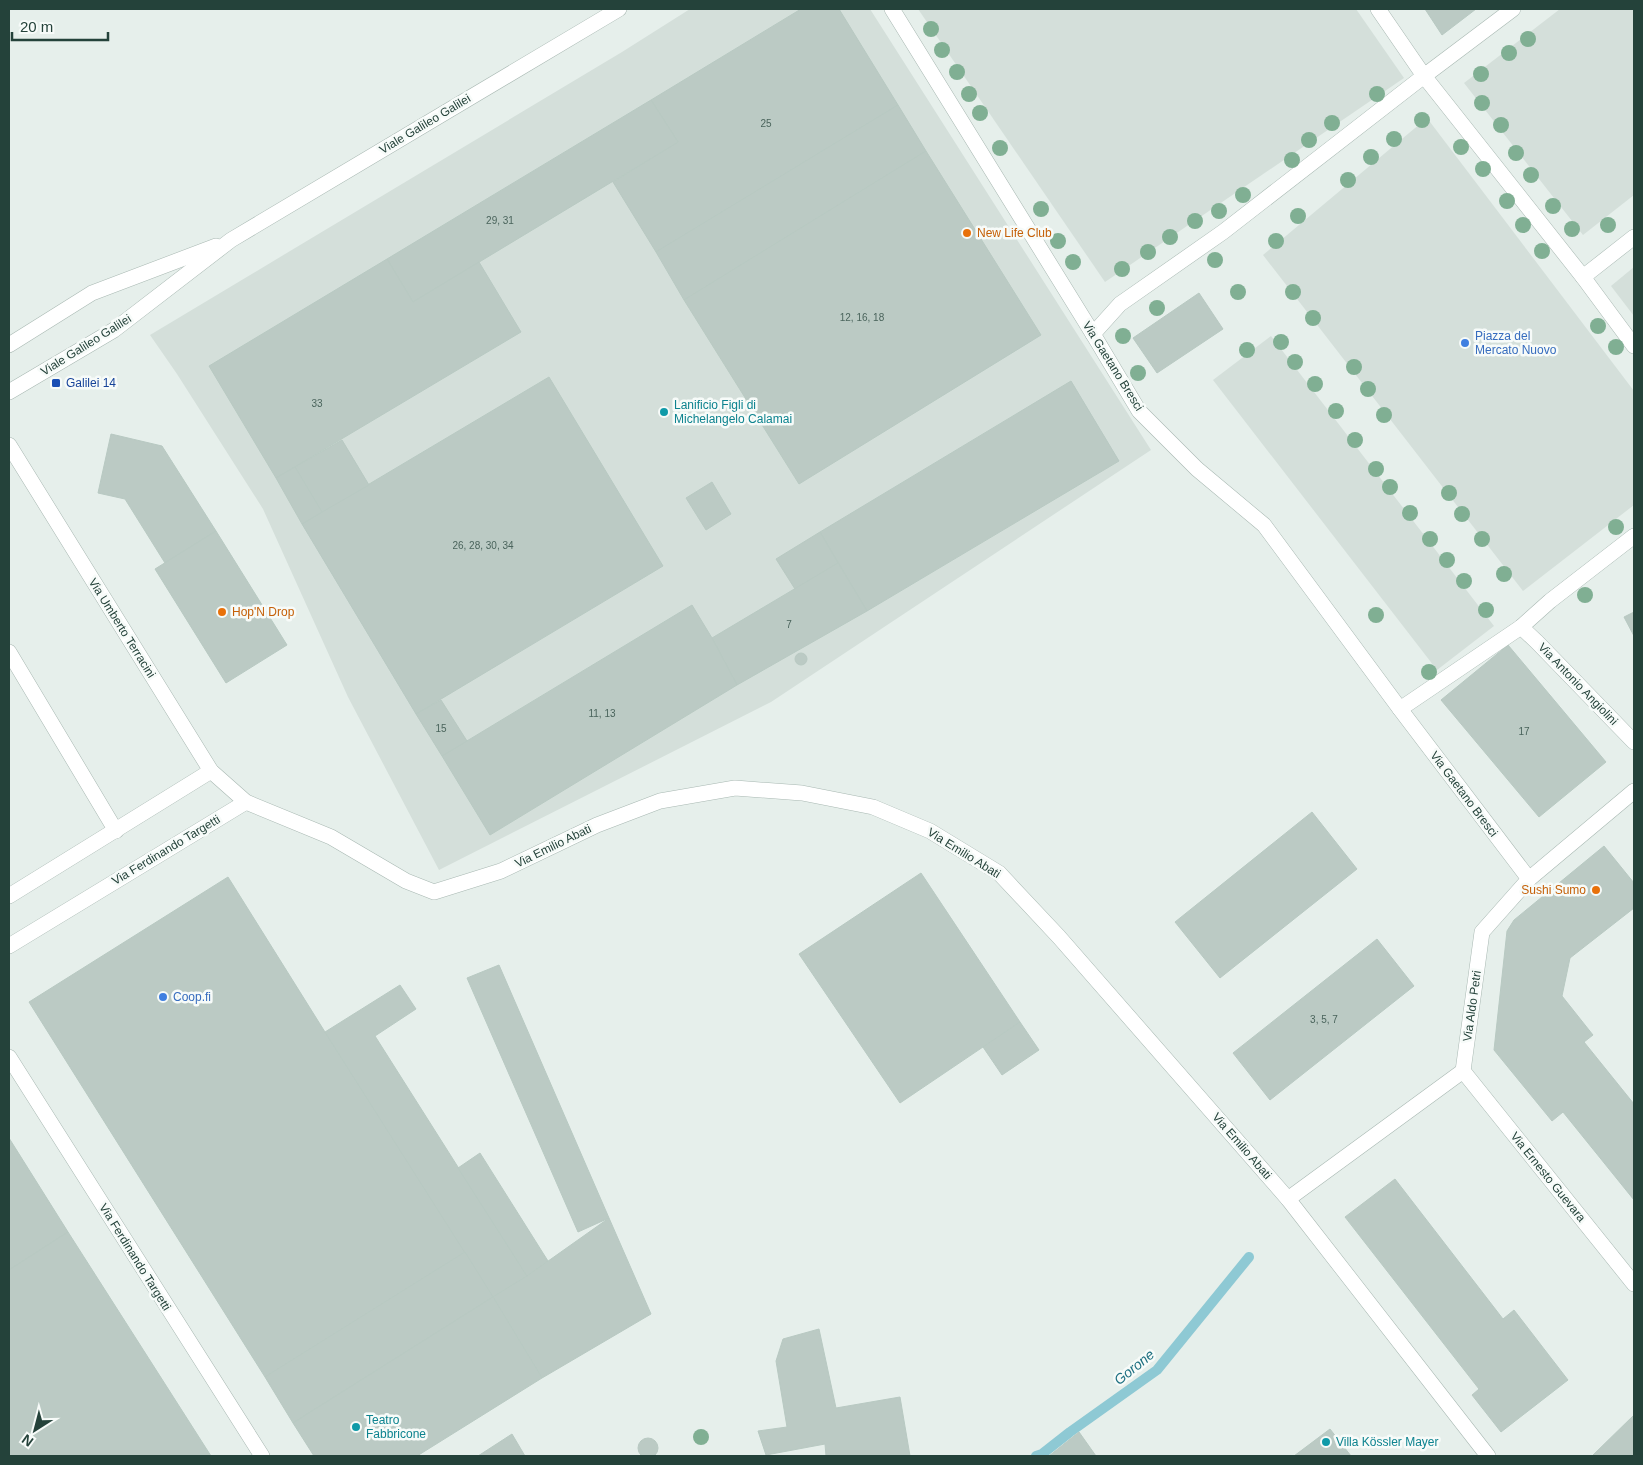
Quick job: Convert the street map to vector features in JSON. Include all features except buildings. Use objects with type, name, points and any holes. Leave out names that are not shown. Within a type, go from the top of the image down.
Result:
[{"type":"street","name":"Viale Galileo Galilei","points":[[9,392],[114,330],[231,240],[619,9]]},
{"type":"street","name":"Via Gaetano Bresci","points":[[892,9],[1139,411],[1196,469],[1264,525],[1529,879]]},
{"type":"street","points":[[1378,9],[1424,76],[1583,277],[1634,346]]},
{"type":"street","points":[[1093,334],[1120,304],[1223,232],[1513,9]]},
{"type":"street","points":[[1583,277],[1634,237]]},
{"type":"street","name":"Viale Galileo Galilei","points":[[9,345],[92,293],[231,240]]},
{"type":"street","name":"Via Umberto Terracini","points":[[9,445],[211,771],[246,802]]},
{"type":"street","points":[[1400,709],[1521,628],[1550,601],[1634,536]]},
{"type":"street","name":"Via Antonio Angiolini","points":[[1521,628],[1537,642],[1634,742]]},
{"type":"street","points":[[9,652],[116,831]]},
{"type":"street","points":[[9,896],[211,771]]},
{"type":"street","name":"Via Emilio Abati","points":[[246,802],[331,837],[406,881],[434,892],[501,872],[597,825],[660,801],[735,788],[802,793],[874,807],[930,831],[999,873],[1059,937],[1288,1199],[1488,1456]]},
{"type":"street","name":"Via Aldo Petri","points":[[1463,1071],[1482,932],[1529,879],[1634,791]]},
{"type":"street","name":"Via Ferdinando Targetti","points":[[9,946],[246,802]]},
{"type":"street","name":"Via Ferdinando Targetti","points":[[9,1057],[262,1456]]},
{"type":"street","points":[[1288,1199],[1463,1071]]},
{"type":"street","name":"Via Ernesto Guevara","points":[[1463,1071],[1634,1284]]},
{"type":"shaded area","name":"Lanificio Figli di Michelangelo Calamai","points":[[690,9],[870,9],[1151,450],[771,702],[439,870],[348,697],[263,509],[150,335],[622,52]]},
{"type":"shaded area","points":[[918,9],[1356,9],[1404,78],[1105,282]]},
{"type":"shaded area","points":[[1560,9],[1634,9],[1634,195],[1583,235],[1464,83]]},
{"type":"shaded area","name":"Piazza del Mercato Nuovo","points":[[1427,118],[1634,391],[1634,505],[1523,591],[1263,255]]},
{"type":"shaded area","points":[[1634,267],[1634,316],[1611,286]]},
{"type":"shaded area","points":[[1271,336],[1494,626],[1437,670],[1213,380]]},
{"type":"waterway","name":"Gorone","points":[[1036,1456],[1042,1454],[1157,1370],[1249,1257]]},
{"type":"place","name":"New Life Club","points":[[967,233]]},
{"type":"place","name":"Piazza del Mercato Nuovo","points":[[1465,343]]},
{"type":"place","name":"Galilei 14","points":[[56,383]]},
{"type":"place","name":"Lanificio Figli di Michelangelo Calamai","points":[[664,412]]},
{"type":"place","name":"Hop'N Drop","points":[[222,612]]},
{"type":"place","name":"Sushi Sumo","points":[[1596,890]]},
{"type":"place","name":"Coop.fi","points":[[163,997]]},
{"type":"place","name":"Teatro Fabbricone","points":[[356,1427]]},
{"type":"place","name":"Villa Kössler Mayer","points":[[1326,1442]]}]
